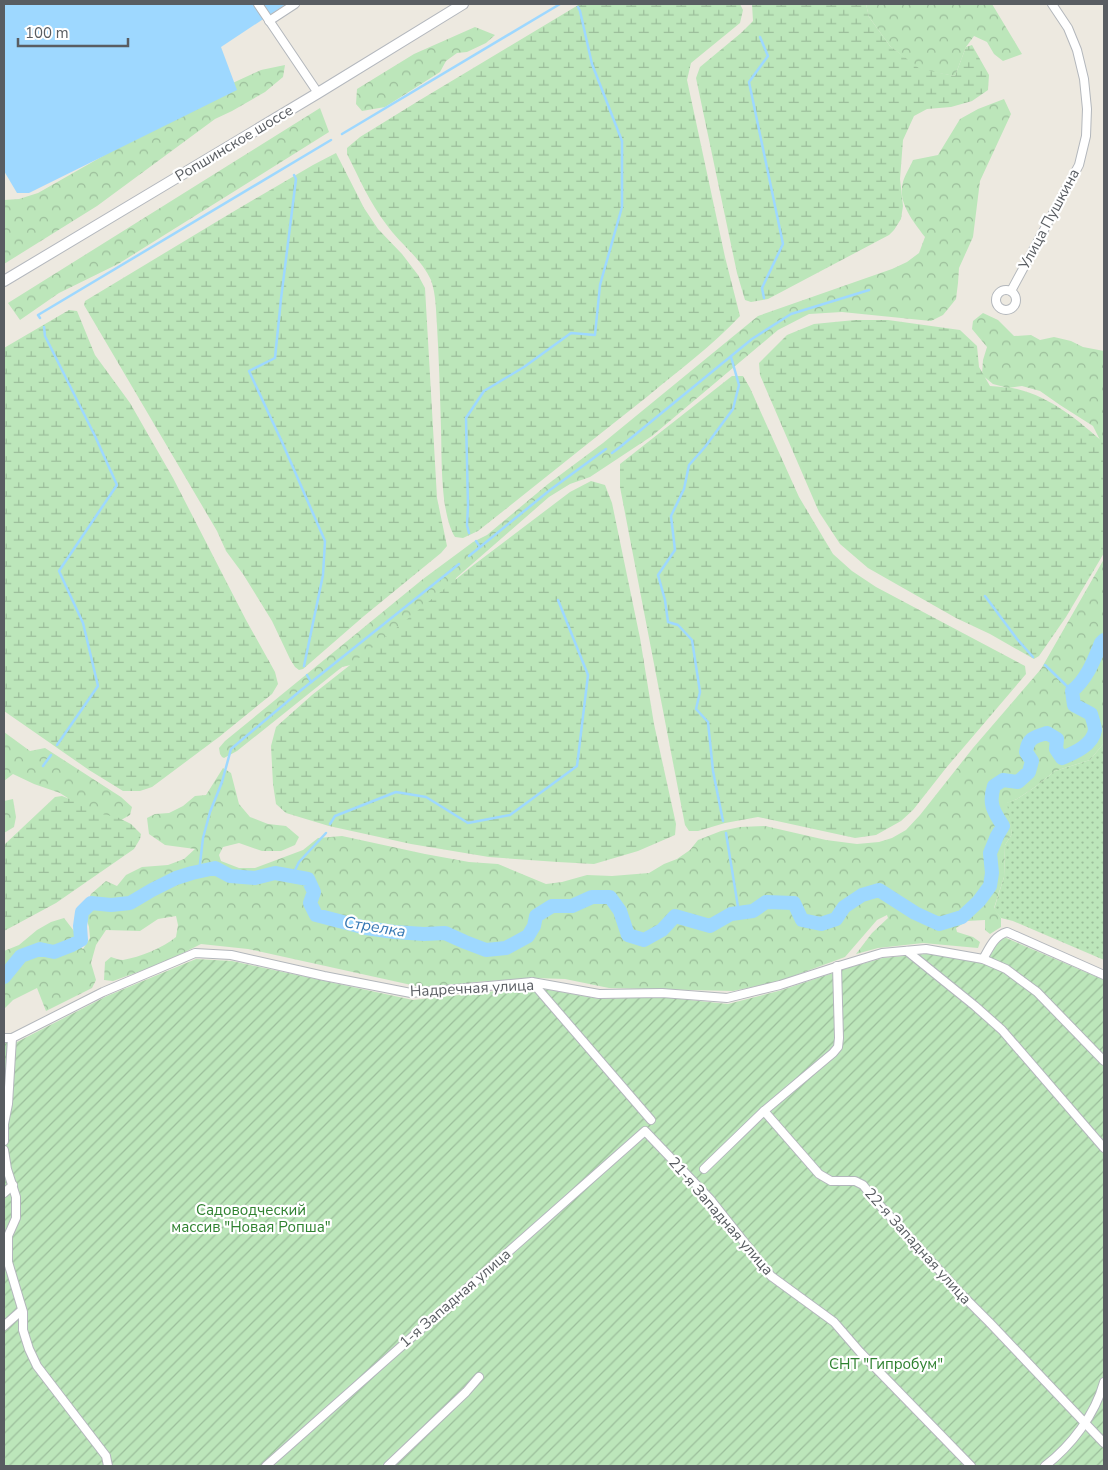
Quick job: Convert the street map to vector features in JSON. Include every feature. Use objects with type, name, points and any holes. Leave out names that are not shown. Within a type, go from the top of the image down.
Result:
[{"type":"main road","name":"Ропшинское шоссе","points":[[4,281],[463,4]]},
{"type":"street","points":[[258,4],[318,93]]},
{"type":"street","points":[[269,21],[294,4]]},
{"type":"street","name":"Улица Пушкина","points":[[1011,291],[1079,165],[1086,136],[1087,109],[1084,79],[1077,50],[1068,28],[1052,4]]},
{"type":"street","points":[[983,959],[994,940],[1000,934],[1007,932],[1104,976]]},
{"type":"street","name":"Надречная улица","points":[[4,1038],[12,1038],[103,992],[195,953],[231,955],[411,993],[532,982],[599,994],[662,993],[727,998],[780,986],[882,953],[926,949],[983,959],[1006,969],[1037,992],[1104,1061]]},
{"type":"street","points":[[906,951],[1002,1030],[1104,1148]]},
{"type":"street","points":[[704,1169],[764,1111],[838,1047],[840,1038],[837,966]]},
{"type":"street","points":[[532,982],[651,1120]]},
{"type":"street","points":[[4,1141],[12,1038]]},
{"type":"street","points":[[4,1073],[11,1067]]},
{"type":"street","name":"22-я Западная улица","points":[[764,1111],[819,1174],[831,1181],[855,1181],[863,1185],[960,1293],[1104,1443]]},
{"type":"street","name":"1-я Западная улица","points":[[266,1466],[645,1131]]},
{"type":"street","name":"21-я Западная улица","points":[[645,1131],[710,1199],[771,1276],[834,1322],[860,1352],[971,1466]]},
{"type":"street","points":[[4,1150],[7,1169],[16,1198],[16,1218],[8,1236],[8,1262],[22,1310],[23,1330],[29,1349],[37,1366],[106,1456],[108,1466]]},
{"type":"street","points":[[4,1193],[13,1185]]},
{"type":"street","points":[[4,1326],[22,1310]]},
{"type":"street","points":[[388,1466],[466,1392],[479,1377]]},
{"type":"street","points":[[1044,1466],[1053,1460],[1085,1424],[1104,1382]]},
{"type":"green space","points":[[580,4],[740,4],[743,10],[740,23],[691,63],[687,80],[725,257],[740,316],[718,338],[648,396],[478,531],[463,538],[455,537],[450,527],[444,500],[438,339],[433,285],[422,265],[380,216],[347,154],[347,148],[360,137]]},
{"type":"green space","points":[[752,4],[866,4],[869,17],[890,46],[920,69],[955,76],[966,47],[972,45],[989,75],[988,90],[972,101],[951,107],[927,109],[914,116],[903,140],[900,179],[903,206],[901,219],[889,235],[768,299],[751,302],[745,300],[737,273],[696,78],[700,67],[753,21]]},
{"type":"green space","points":[[866,4],[992,4],[1022,54],[1003,61],[994,54],[987,42],[974,36],[966,47],[955,76],[920,70],[890,46],[869,17]]},
{"type":"green space","points":[[475,27],[495,35],[486,43],[467,52],[457,53],[446,61],[440,72],[385,107],[362,111],[356,104],[357,89],[414,54]]},
{"type":"green space","points":[[285,65],[283,77],[265,92],[215,119],[97,206],[4,264],[4,200],[19,199],[38,193],[224,87],[261,70]]},
{"type":"green space","points":[[1004,99],[1011,114],[980,181],[973,237],[959,268],[956,299],[943,315],[931,321],[842,312],[809,314],[778,330],[652,436],[590,477],[570,484],[549,497],[456,578],[454,588],[355,664],[342,667],[237,751],[224,758],[222,757],[219,748],[225,741],[423,579],[473,542],[487,535],[758,316],[892,269],[907,262],[919,253],[925,237],[908,212],[902,197],[904,179],[913,160],[938,155],[960,119],[978,109]]},
{"type":"green space","points":[[320,108],[329,132],[118,264],[59,293],[20,320],[8,303]]},
{"type":"green space","points":[[336,153],[364,208],[378,229],[402,254],[425,288],[437,498],[447,546],[303,669],[299,670],[290,659],[272,621],[243,574],[226,551],[217,531],[84,305],[85,301],[231,213]]},
{"type":"green space","points":[[69,310],[77,311],[95,355],[130,403],[173,478],[275,672],[278,684],[272,694],[219,737],[152,787],[140,791],[123,791],[89,770],[4,711],[4,348]]},
{"type":"green space","points":[[983,313],[998,320],[1014,336],[1031,335],[1040,340],[1054,337],[1071,341],[1083,347],[1104,351],[1104,444],[1101,442],[1093,426],[1040,391],[1022,386],[1008,388],[993,384],[982,375],[983,360],[987,347],[972,329],[973,321]]},
{"type":"green space","points":[[855,320],[888,320],[960,330],[977,346],[979,367],[990,386],[1017,389],[1053,404],[1074,418],[1104,443],[1104,553],[1066,617],[1039,656],[1034,659],[990,634],[956,618],[868,568],[840,544],[819,512],[760,375],[759,363],[787,335],[814,324]]},
{"type":"green space","points":[[732,376],[743,376],[750,388],[799,497],[833,554],[852,571],[876,587],[1025,666],[1026,674],[913,810],[901,821],[876,835],[855,838],[758,817],[725,823],[698,831],[689,831],[685,825],[620,487],[620,464]]},
{"type":"green space","points":[[591,481],[605,485],[612,503],[640,638],[654,724],[676,824],[675,835],[638,851],[594,864],[489,857],[411,844],[329,826],[286,813],[276,804],[271,746],[276,727],[312,695],[471,567],[570,492]]},
{"type":"green space","points":[[1104,559],[1104,743],[1090,760],[1055,771],[1017,799],[1007,803],[1012,834],[1005,845],[1004,877],[994,908],[1001,918],[1001,927],[990,934],[985,930],[985,920],[967,921],[956,928],[957,932],[973,937],[980,942],[978,948],[923,943],[878,948],[856,954],[872,933],[888,918],[887,915],[877,920],[845,957],[780,981],[733,991],[609,988],[565,979],[535,978],[475,982],[438,988],[416,986],[248,949],[201,944],[163,963],[113,981],[104,980],[105,962],[111,957],[123,960],[137,957],[151,952],[176,937],[178,925],[176,916],[158,919],[140,931],[106,930],[96,945],[91,963],[96,980],[92,988],[46,1011],[37,988],[13,1000],[4,1009],[4,951],[19,945],[37,930],[51,922],[64,918],[74,931],[74,940],[83,949],[90,938],[85,914],[91,894],[106,881],[117,886],[126,875],[142,867],[168,865],[184,859],[195,849],[165,845],[149,834],[147,818],[155,814],[169,813],[183,806],[195,796],[206,795],[223,768],[231,773],[239,804],[250,817],[268,824],[286,826],[299,837],[295,845],[281,851],[262,851],[239,843],[223,847],[219,855],[221,861],[239,868],[255,868],[303,850],[318,838],[342,836],[469,862],[498,864],[546,884],[587,875],[612,876],[649,873],[677,859],[690,850],[698,840],[721,831],[740,827],[765,826],[826,840],[857,844],[879,842],[892,838],[906,830],[920,815],[973,748],[1041,669]]},
{"type":"green space","points":[[4,732],[30,751],[45,748],[121,797],[132,807],[130,815],[121,820],[91,813],[60,793],[13,774],[4,781]]},
{"type":"green space","points":[[1104,743],[1104,960],[1013,921],[1001,918],[994,909],[1004,877],[1005,845],[1012,834],[1006,803],[1017,799],[1055,771],[1090,760]]},
{"type":"green space","points":[[62,796],[80,803],[96,813],[117,817],[131,824],[141,834],[140,839],[134,849],[56,903],[4,931],[4,845],[55,797]]},
{"type":"green space","points":[[13,799],[16,817],[14,827],[4,833],[4,801]]},
{"type":"green space","name":"Садоводческий массив \"Новая Ропша\"","points":[[1004,937],[1104,980],[1104,1466],[4,1466],[4,1042],[17,1042],[107,996],[196,959],[232,961],[413,1000],[534,987],[599,999],[661,997],[728,1004],[782,990],[883,958],[926,954],[977,957]]},
{"type":"water","points":[[4,4],[286,4],[221,47],[237,90],[29,193],[17,193],[4,171]]},
{"type":"waterway","points":[[342,134],[560,4]]},
{"type":"waterway","points":[[469,533],[467,525],[466,418],[484,391],[524,367],[571,333],[595,335],[600,285],[622,207],[622,141],[592,64],[578,7]]},
{"type":"waterway","points":[[760,37],[768,56],[749,82],[783,244],[762,288],[764,298]]},
{"type":"waterway","points":[[40,318],[38,315],[331,140]]},
{"type":"waterway","points":[[294,175],[296,179],[275,358],[249,371],[325,541],[323,575],[304,666]]},
{"type":"waterway","points":[[612,453],[752,339],[791,314],[869,290]]},
{"type":"waterway","points":[[44,327],[45,336],[95,436],[117,485],[59,571],[83,623],[98,686],[57,745]]},
{"type":"waterway","points":[[723,821],[713,771],[708,722],[696,709],[700,692],[692,640],[678,625],[668,622],[665,600],[658,575],[675,550],[671,516],[684,489],[689,465],[733,409],[739,385],[731,357]]},
{"type":"waterway","points":[[469,556],[550,490],[606,449]]},
{"type":"waterway","points":[[476,541],[480,547]]},
{"type":"waterway","points":[[199,872],[203,838],[231,749],[300,691],[459,564]]},
{"type":"waterway","points":[[985,596],[1033,657]]},
{"type":"waterway","points":[[330,824],[335,816],[396,792],[426,797],[468,823],[510,815],[577,766],[588,675],[558,600]]},
{"type":"waterway","name":"Стрелка","points":[[4,977],[21,956],[40,949],[54,952],[81,940],[82,912],[91,903],[111,905],[130,903],[176,878],[215,868],[230,876],[255,878],[275,873],[308,879],[314,892],[310,903],[316,915],[366,928],[394,932],[445,933],[486,950],[506,948],[528,936],[534,926],[536,916],[552,906],[572,906],[592,897],[610,897],[620,911],[628,935],[644,940],[662,930],[675,916],[710,926],[731,914],[753,911],[766,902],[794,903],[802,920],[821,924],[836,919],[844,907],[862,895],[879,890],[915,913],[939,924],[962,917],[979,901],[990,886],[992,873],[990,853],[1003,826],[993,808],[992,792],[994,786],[1003,780],[1018,782],[1029,772],[1032,761],[1026,752],[1028,744],[1035,737],[1047,733],[1057,739],[1056,749],[1062,758],[1082,748],[1094,735],[1095,728],[1091,714],[1074,705],[1072,691],[1086,675],[1104,640]]},
{"type":"waterway","points":[[1045,665],[1072,691]]},
{"type":"waterway","points":[[307,675],[311,682]]},
{"type":"waterway","points":[[43,766],[51,755]]},
{"type":"waterway","points":[[292,876],[299,862],[326,833]]},
{"type":"waterway","points":[[726,833],[739,913]]},
{"type":"park label","name":"СНТ \"Гипробум\"","points":[[886,1364]]}]
